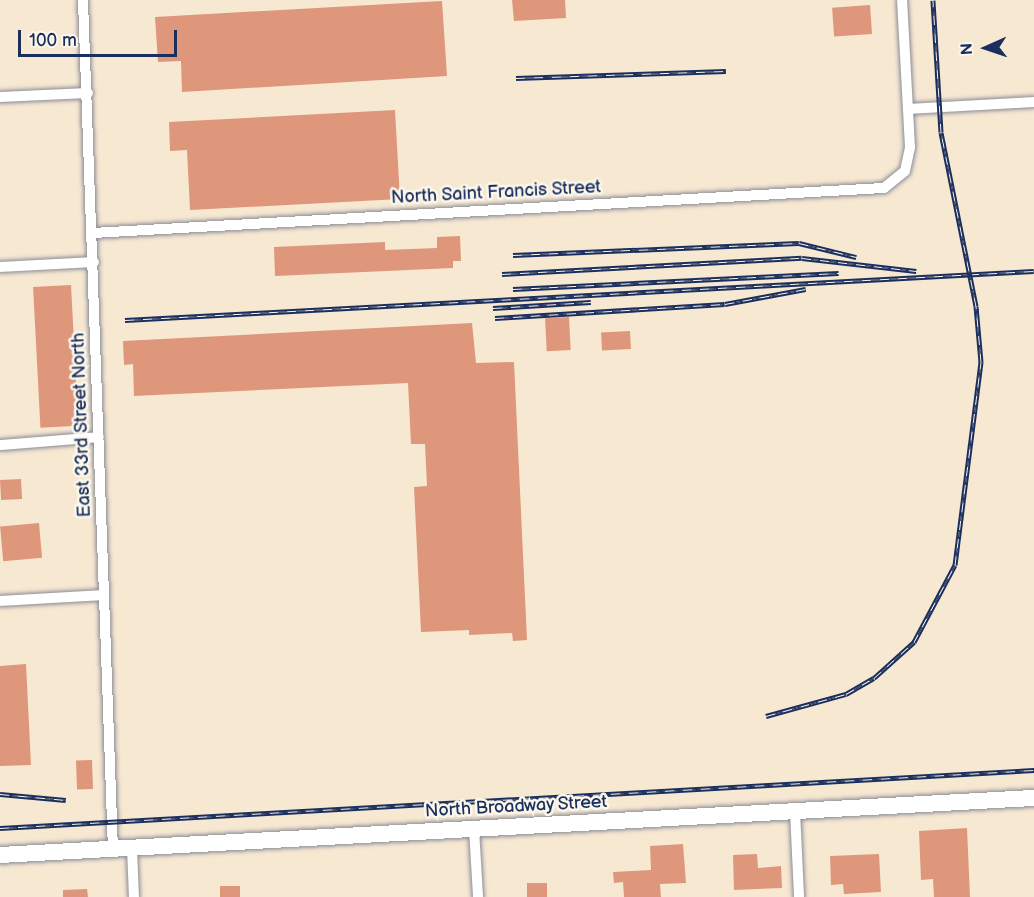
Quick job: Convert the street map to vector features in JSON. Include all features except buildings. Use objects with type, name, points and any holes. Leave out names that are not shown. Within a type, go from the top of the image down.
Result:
[{"type":"main road","name":"North Broadway Street","points":[[0,855],[1034,798]]},
{"type":"street","name":"East 33rd Street North","points":[[83,0],[113,849]]},
{"type":"street","points":[[902,0],[908,109],[1034,102]]},
{"type":"street","points":[[0,97],[88,93]]},
{"type":"street","name":"North Saint Francis Street","points":[[93,233],[865,190],[899,178],[910,147],[908,109]]},
{"type":"street","points":[[0,267],[94,262]]},
{"type":"street","points":[[0,446],[99,438]]},
{"type":"street","points":[[0,601],[104,595]]},
{"type":"street","points":[[795,811],[799,897]]},
{"type":"street","points":[[474,829],[478,897]]},
{"type":"street","points":[[132,848],[134,897]]},
{"type":"railway","points":[[766,716],[846,694],[874,678],[914,642],[955,565],[981,362],[976,306],[941,132],[933,0]]},
{"type":"railway","points":[[516,78],[726,71]]},
{"type":"railway","points":[[513,255],[799,243],[856,257]]},
{"type":"railway","points":[[502,274],[802,258],[916,271]]},
{"type":"railway","points":[[125,320],[1034,271]]},
{"type":"railway","points":[[513,289],[839,273]]},
{"type":"railway","points":[[495,318],[725,304],[806,289]]},
{"type":"railway","points":[[493,308],[591,302]]},
{"type":"railway","points":[[0,828],[1034,770]]},
{"type":"railway","points":[[0,794],[66,800]]}]
